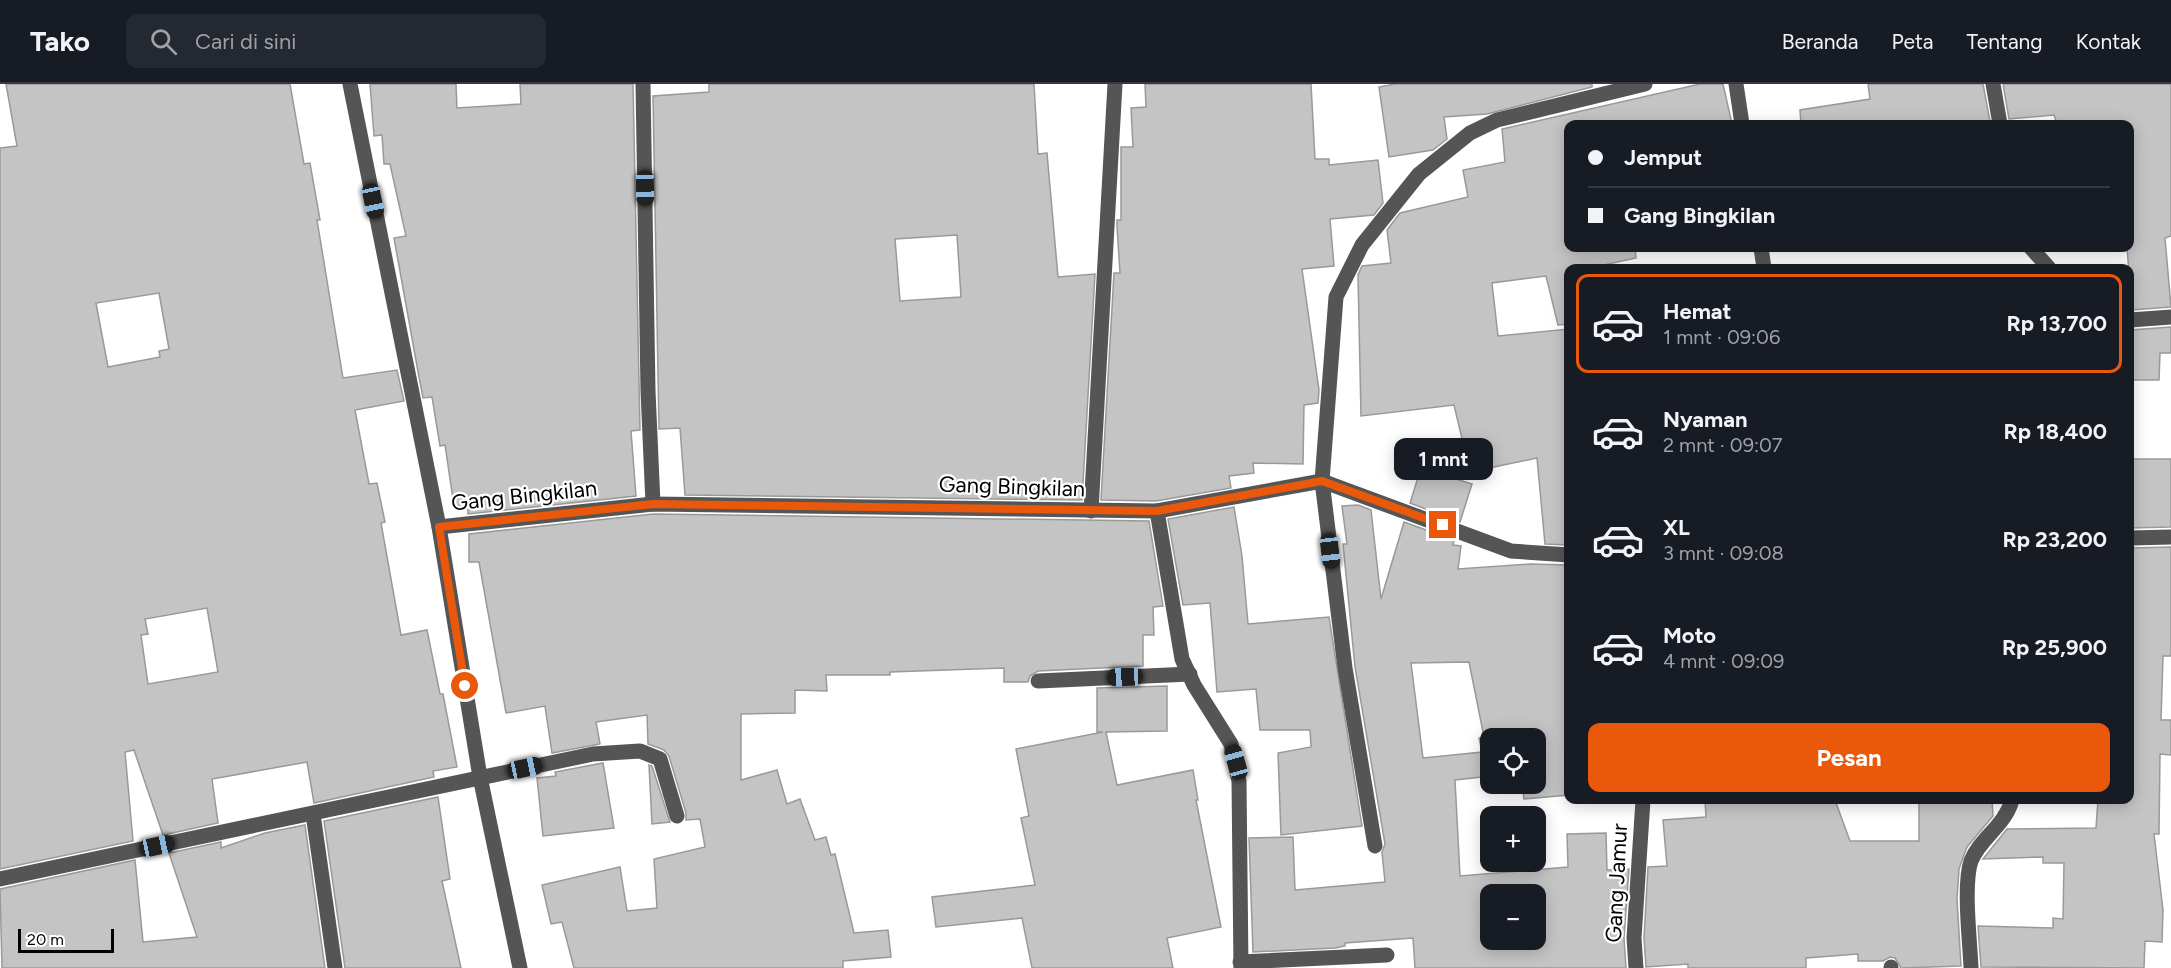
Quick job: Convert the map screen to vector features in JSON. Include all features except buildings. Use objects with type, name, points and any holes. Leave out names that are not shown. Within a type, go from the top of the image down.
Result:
[{"type":"street","points":[[350,84],[439,527],[480,777],[520,968]]},
{"type":"street","points":[[644,84],[648,391],[653,504]]},
{"type":"street","points":[[1091,511],[1115,84]]},
{"type":"street","points":[[1375,846],[1345,668],[1322,481],[1336,297],[1362,245],[1419,174],[1470,134],[1497,120],[1645,84]]},
{"type":"street","points":[[1736,84],[1741,120]]},
{"type":"street","points":[[1994,84],[1999,120]]},
{"type":"street","points":[[2035,252],[2045,264]]},
{"type":"street","points":[[2134,320],[2171,317]]},
{"type":"street","points":[[1322,481],[1512,551],[1564,555]]},
{"type":"street","name":"Gang Bingkilan","points":[[439,527],[653,504],[944,506],[1157,511],[1322,481]]},
{"type":"street","points":[[1157,511],[1182,659],[1231,744],[1238,772],[1240,965],[1387,955]]},
{"type":"street","points":[[2134,538],[2171,537]]},
{"type":"street","points":[[1038,681],[1190,674]]},
{"type":"street","points":[[0,879],[593,754],[640,751],[660,759],[677,816]]},
{"type":"street","name":"Gang Jamur","points":[[1636,968],[1634,938],[1643,804]]},
{"type":"street","points":[[1971,968],[1968,880],[1971,861],[2001,824],[2010,804]]},
{"type":"street","points":[[313,814],[335,968]]},
{"type":"route","points":[[465,686],[439,527],[653,504],[944,506],[1157,511],[1322,481],[1443,525]]}]
